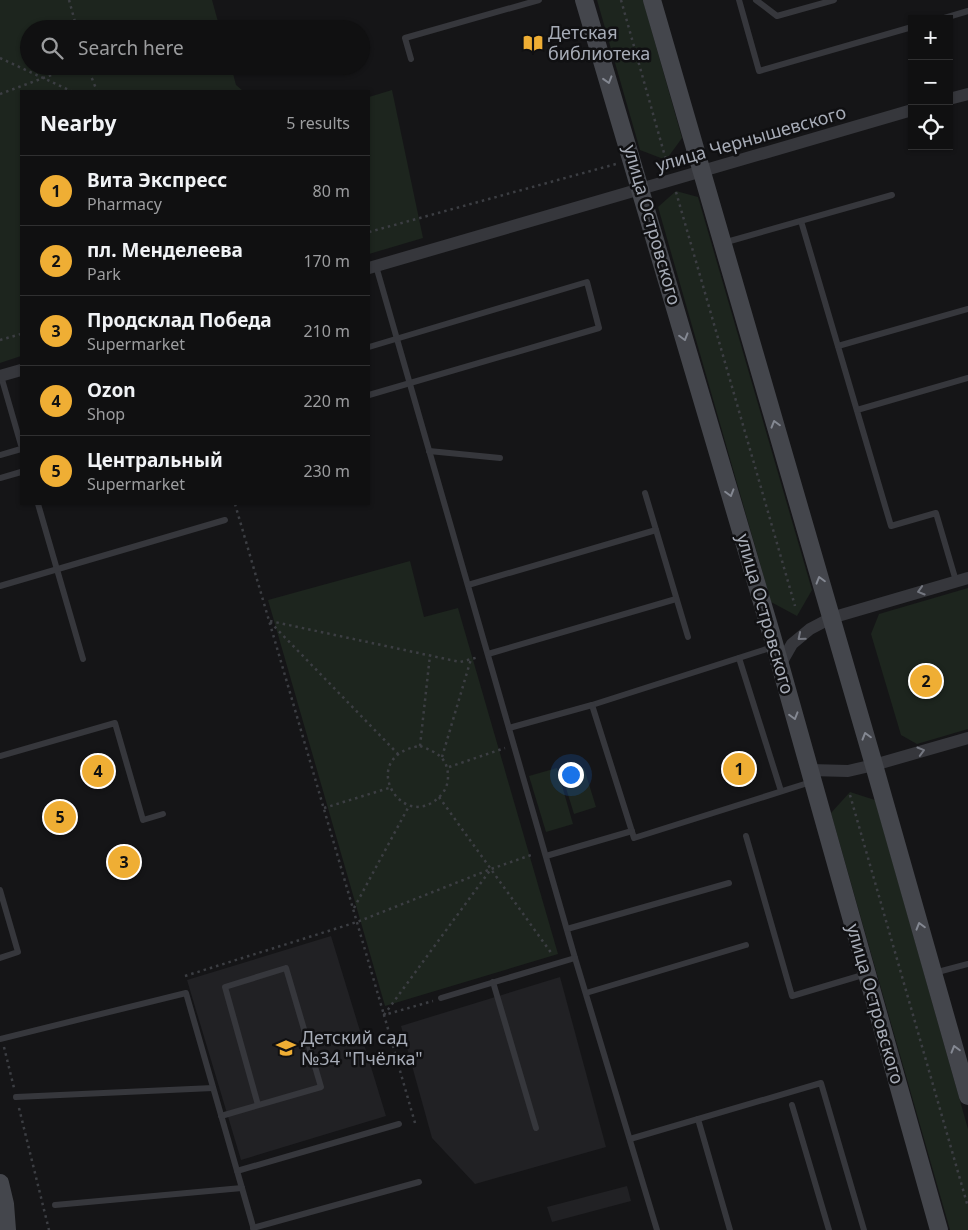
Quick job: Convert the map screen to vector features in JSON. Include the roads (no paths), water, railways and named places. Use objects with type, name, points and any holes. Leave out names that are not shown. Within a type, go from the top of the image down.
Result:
[{"type":"main road","name":"улица Островского","points":[[584,0],[775,647],[939,1230]]},
{"type":"main road","points":[[652,0],[968,1096]]},
{"type":"main road","points":[[0,1183],[5,1204],[7,1230]]},
{"type":"street","points":[[953,98],[968,94]]},
{"type":"street","name":"улица Чернышевского","points":[[372,267],[908,111]]},
{"type":"street","points":[[1,376],[20,370]]},
{"type":"street","points":[[780,666],[792,644],[810,629],[831,618],[962,579]]},
{"type":"street","points":[[811,776],[874,765],[968,738]]},
{"type":"lane","points":[[411,59],[404,38],[539,0]]},
{"type":"lane","points":[[739,0],[759,71],[908,28]]},
{"type":"lane","points":[[756,0],[777,16],[834,0]]},
{"type":"lane","points":[[953,15],[968,11]]},
{"type":"lane","points":[[722,243],[892,195]]},
{"type":"lane","points":[[800,221],[891,526],[936,512],[962,579]]},
{"type":"lane","points":[[372,267],[397,339],[575,958],[657,1230]]},
{"type":"lane","points":[[370,347],[588,282],[600,328],[370,396]]},
{"type":"lane","points":[[838,346],[968,309]]},
{"type":"lane","points":[[1,376],[20,442]]},
{"type":"lane","points":[[857,410],[968,378]]},
{"type":"lane","points":[[0,455],[20,449]]},
{"type":"lane","points":[[429,452],[500,458]]},
{"type":"lane","points":[[0,478],[20,472]]},
{"type":"lane","points":[[645,493],[688,637]]},
{"type":"lane","points":[[38,505],[83,659]]},
{"type":"lane","points":[[0,586],[225,520]]},
{"type":"lane","points":[[468,585],[656,530]]},
{"type":"lane","points":[[488,654],[676,599]]},
{"type":"lane","points":[[509,728],[592,705],[775,647]]},
{"type":"lane","points":[[739,658],[781,791]]},
{"type":"lane","points":[[592,705],[634,838],[781,791],[811,776]]},
{"type":"lane","points":[[0,756],[115,723],[143,820],[163,814]]},
{"type":"lane","points":[[545,853],[632,831]]},
{"type":"lane","points":[[746,836],[792,996],[867,974]]},
{"type":"lane","points":[[567,929],[730,883]]},
{"type":"lane","points":[[0,890],[18,952],[0,958]]},
{"type":"lane","points":[[586,993],[746,945]]},
{"type":"lane","points":[[441,998],[575,958]]},
{"type":"lane","points":[[933,973],[968,964]]},
{"type":"lane","points":[[221,1116],[321,1087],[286,968],[225,987],[258,1105]]},
{"type":"lane","points":[[494,982],[536,1128]]},
{"type":"lane","points":[[1,1039],[186,993],[254,1229],[419,1182]]},
{"type":"lane","points":[[630,1139],[821,1083],[864,1230]]},
{"type":"lane","points":[[16,1097],[213,1088]]},
{"type":"lane","points":[[792,1105],[829,1230]]},
{"type":"lane","points":[[698,1119],[730,1230]]},
{"type":"lane","points":[[237,1171],[399,1124]]},
{"type":"lane","points":[[55,1205],[242,1188]]},
{"type":"place","name":"Детская библиотека","points":[[533,43]]},
{"type":"place","name":"пл. Менделеева","points":[[926,681]]},
{"type":"place","name":"Вита Экспресс","points":[[739,769]]},
{"type":"place","name":"Ozon","points":[[98,771]]},
{"type":"place","name":"Центральный","points":[[60,817]]},
{"type":"place","name":"Продсклад Победа","points":[[124,862]]},
{"type":"place","name":"Детский сад №34 \"Пчёлка\"","points":[[286,1048]]}]
